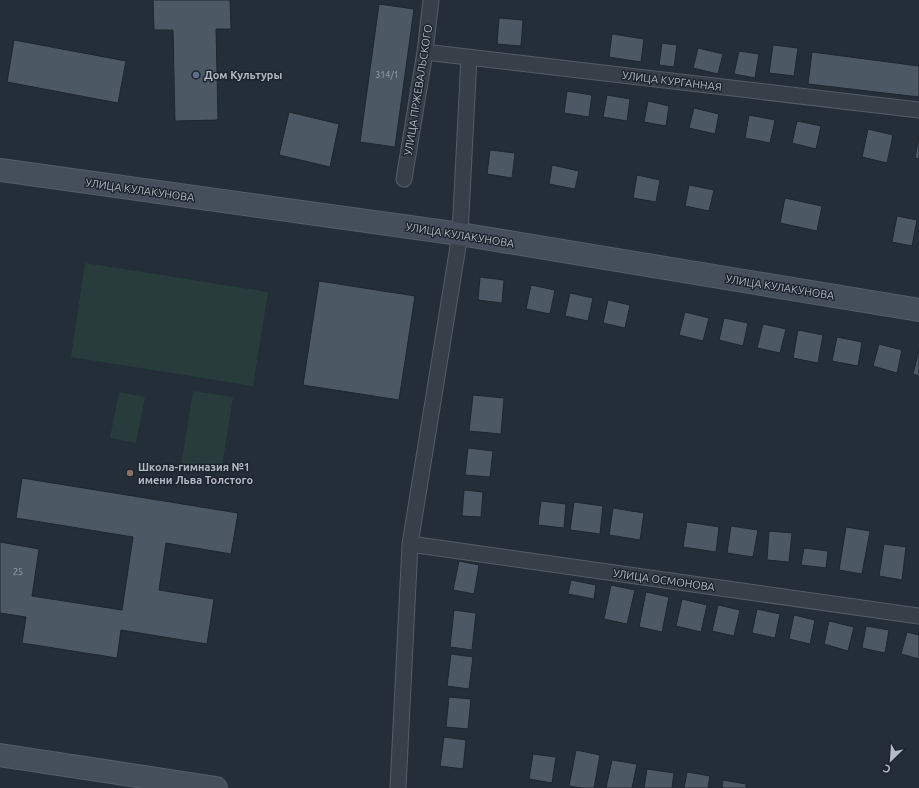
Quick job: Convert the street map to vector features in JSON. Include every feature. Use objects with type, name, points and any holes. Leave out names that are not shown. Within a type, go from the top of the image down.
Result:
[{"type":"street","name":"УЛИЦА ПРЖЕВАЛЬСКОГО","points":[[404,179],[426,52],[431,0]]},
{"type":"street","name":"УЛИЦА КУРГАННАЯ","points":[[426,52],[919,110]]},
{"type":"street","points":[[398,788],[410,544],[460,234],[469,57]]},
{"type":"street","name":"УЛИЦА КУЛАКУНОВА","points":[[0,170],[460,234],[919,310]]},
{"type":"street","name":"УЛИЦА ОСМОНОВА","points":[[410,544],[919,616]]},
{"type":"street","points":[[0,755],[216,788]]},
{"type":"green space","points":[[85,263],[268,292],[253,386],[71,357]]},
{"type":"green space","points":[[193,391],[233,397],[221,473],[181,466]]},
{"type":"green space","points":[[119,392],[145,397],[136,443],[110,438]]},
{"type":"building","name":"Дом Культуры","points":[[153,0],[230,0],[231,29],[216,29],[218,120],[175,121],[173,30],[154,30]]},
{"type":"building","points":[[379,4],[414,9],[395,147],[360,142]]},
{"type":"building","points":[[499,18],[523,20],[521,46],[497,44]]},
{"type":"building","points":[[612,34],[644,39],[641,62],[609,57]]},
{"type":"building","points":[[14,40],[126,61],[118,103],[7,82]]},
{"type":"building","points":[[662,43],[677,45],[674,67],[659,65]]},
{"type":"building","points":[[773,45],[798,48],[794,76],[769,73]]},
{"type":"building","points":[[698,48],[723,54],[718,74],[693,68]]},
{"type":"building","points":[[739,51],[759,54],[755,78],[734,74]]},
{"type":"building","points":[[812,52],[919,66],[919,97],[808,84]]},
{"type":"building","points":[[567,91],[592,95],[589,117],[564,113]]},
{"type":"building","points":[[607,95],[630,99],[627,121],[603,117]]},
{"type":"building","points":[[648,101],[669,106],[666,126],[644,122]]},
{"type":"building","points":[[694,108],[719,114],[715,134],[689,128]]},
{"type":"building","points":[[289,112],[339,124],[330,167],[279,155]]},
{"type":"building","points":[[749,115],[775,120],[770,143],[745,138]]},
{"type":"building","points":[[797,121],[821,126],[816,149],[792,143]]},
{"type":"building","points":[[868,129],[893,135],[887,163],[862,157]]},
{"type":"building","points":[[919,136],[919,159],[915,158]]},
{"type":"building","points":[[490,150],[515,153],[512,178],[487,174]]},
{"type":"building","points":[[552,165],[579,171],[575,189],[549,184]]},
{"type":"building","points":[[637,175],[660,180],[656,202],[633,198]]},
{"type":"building","points":[[689,185],[714,190],[709,211],[685,206]]},
{"type":"building","points":[[785,198],[822,206],[817,231],[780,223]]},
{"type":"building","points":[[897,216],[917,220],[912,246],[892,242]]},
{"type":"building","points":[[480,277],[504,280],[502,303],[478,300]]},
{"type":"building","points":[[319,281],[415,296],[399,400],[303,385]]},
{"type":"building","points":[[531,285],[555,290],[550,314],[526,309]]},
{"type":"building","points":[[570,293],[593,298],[588,321],[565,316]]},
{"type":"building","points":[[608,300],[630,305],[625,328],[603,323]]},
{"type":"building","points":[[685,312],[709,318],[703,341],[679,335]]},
{"type":"building","points":[[724,318],[748,323],[743,346],[719,340]]},
{"type":"building","points":[[763,324],[786,329],[780,353],[757,348]]},
{"type":"building","points":[[798,330],[823,335],[818,363],[793,358]]},
{"type":"building","points":[[837,337],[862,342],[858,366],[832,361]]},
{"type":"building","points":[[879,344],[902,350],[897,373],[873,366]]},
{"type":"building","points":[[919,350],[919,376],[913,374]]},
{"type":"building","points":[[473,395],[504,398],[501,434],[469,431]]},
{"type":"building","points":[[468,448],[493,451],[490,477],[465,475]]},
{"type":"building","points":[[22,478],[238,513],[231,554],[166,543],[159,590],[214,599],[207,644],[121,630],[117,658],[22,643],[26,617],[0,613],[0,542],[39,549],[32,596],[122,610],[133,537],[16,518]]},
{"type":"building","points":[[464,490],[483,492],[481,517],[462,516]]},
{"type":"building","points":[[541,501],[566,504],[564,528],[538,525]]},
{"type":"building","points":[[574,502],[603,506],[600,534],[570,530]]},
{"type":"building","points":[[613,508],[644,513],[640,540],[609,535]]},
{"type":"building","points":[[687,522],[719,527],[716,552],[683,547]]},
{"type":"building","points":[[731,526],[758,530],[753,557],[727,553]]},
{"type":"building","points":[[846,527],[870,531],[862,574],[839,570]]},
{"type":"building","points":[[769,531],[792,533],[789,562],[767,560]]},
{"type":"building","points":[[884,544],[906,547],[902,580],[879,576]]},
{"type":"building","points":[[804,548],[828,551],[826,568],[801,565]]},
{"type":"building","points":[[459,561],[479,565],[474,594],[453,590]]},
{"type":"building","points":[[571,580],[596,585],[594,599],[568,594]]},
{"type":"building","points":[[611,585],[635,590],[627,624],[604,619]]},
{"type":"building","points":[[646,592],[669,597],[662,632],[639,627]]},
{"type":"building","points":[[682,599],[707,605],[701,632],[676,626]]},
{"type":"building","points":[[718,605],[740,610],[734,636],[712,631]]},
{"type":"building","points":[[757,609],[780,614],[775,638],[752,633]]},
{"type":"building","points":[[454,610],[476,613],[472,650],[450,647]]},
{"type":"building","points":[[794,615],[815,620],[810,644],[789,639]]},
{"type":"building","points":[[829,621],[854,627],[848,651],[824,644]]},
{"type":"building","points":[[866,626],[889,630],[885,653],[862,648]]},
{"type":"building","points":[[907,632],[919,635],[919,659],[901,654]]},
{"type":"building","points":[[451,654],[473,657],[469,689],[447,686]]},
{"type":"building","points":[[449,697],[471,699],[468,729],[446,727]]},
{"type":"building","points":[[444,737],[466,740],[463,769],[440,766]]},
{"type":"building","points":[[576,750],[600,755],[594,788],[569,786]]},
{"type":"building","points":[[533,754],[556,757],[552,783],[529,779]]},
{"type":"building","points":[[612,760],[637,764],[632,788],[606,788]]},
{"type":"building","points":[[647,769],[674,773],[672,788],[644,788]]},
{"type":"building","points":[[687,772],[710,776],[708,788],[684,788]]},
{"type":"building","points":[[723,780],[746,784],[746,788],[722,788]]},
{"type":"place","name":"Дом Культуры","points":[[196,75]]},
{"type":"place","name":"Школа-гимназия №1 имени Льва Толстого","points":[[130,473]]}]
